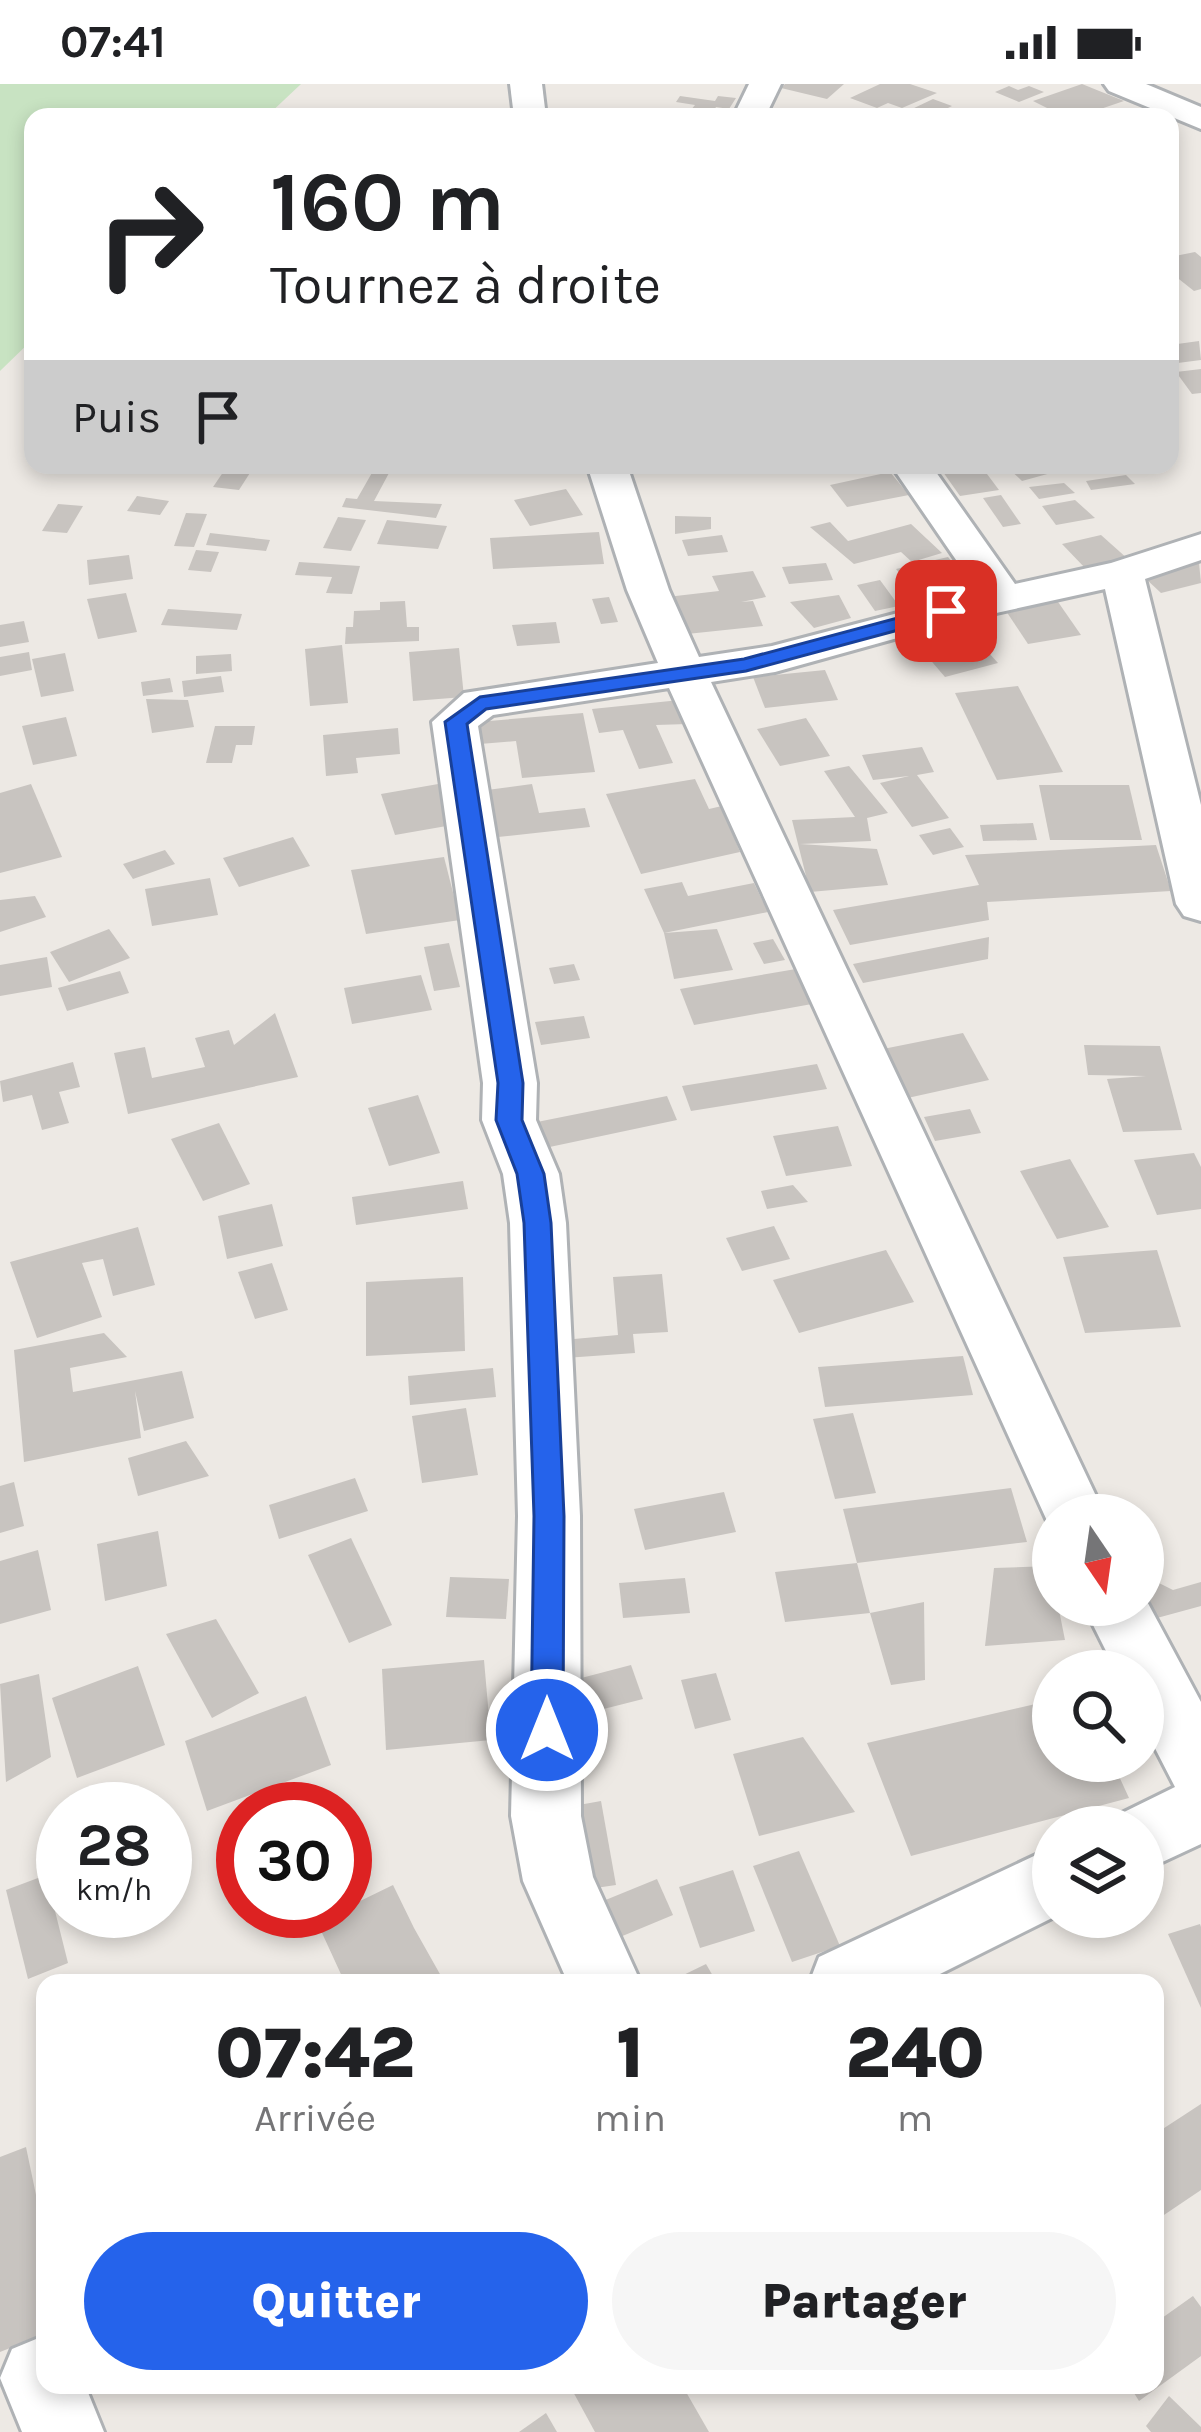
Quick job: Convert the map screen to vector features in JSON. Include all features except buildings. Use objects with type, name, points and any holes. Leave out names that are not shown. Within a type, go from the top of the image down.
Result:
[{"type":"street","points":[[1120,84],[1177,108]]},
{"type":"street","points":[[610,474],[648,590],[1064,1494]]},
{"type":"street","points":[[917,474],[1004,599]]},
{"type":"street","points":[[600,1974],[557,1882],[546,1816],[549,1516],[538,1223],[531,1174],[509,1120],[510,1083],[455,722],[480,703],[776,658],[860,633],[1122,573],[1201,547]]},
{"type":"street","points":[[1122,573],[1201,904]]},
{"type":"street","points":[[1126,1626],[1201,1769]]},
{"type":"street","points":[[1164,1828],[1201,1809]]},
{"type":"street","points":[[864,1974],[1032,1892]]},
{"type":"green space","points":[[0,84],[301,84],[276,108],[24,108],[24,348],[0,371]]},
{"type":"route","points":[[547,1730],[549,1516],[538,1223],[531,1174],[509,1120],[510,1083],[455,722],[480,703],[746,665],[946,611]]}]
